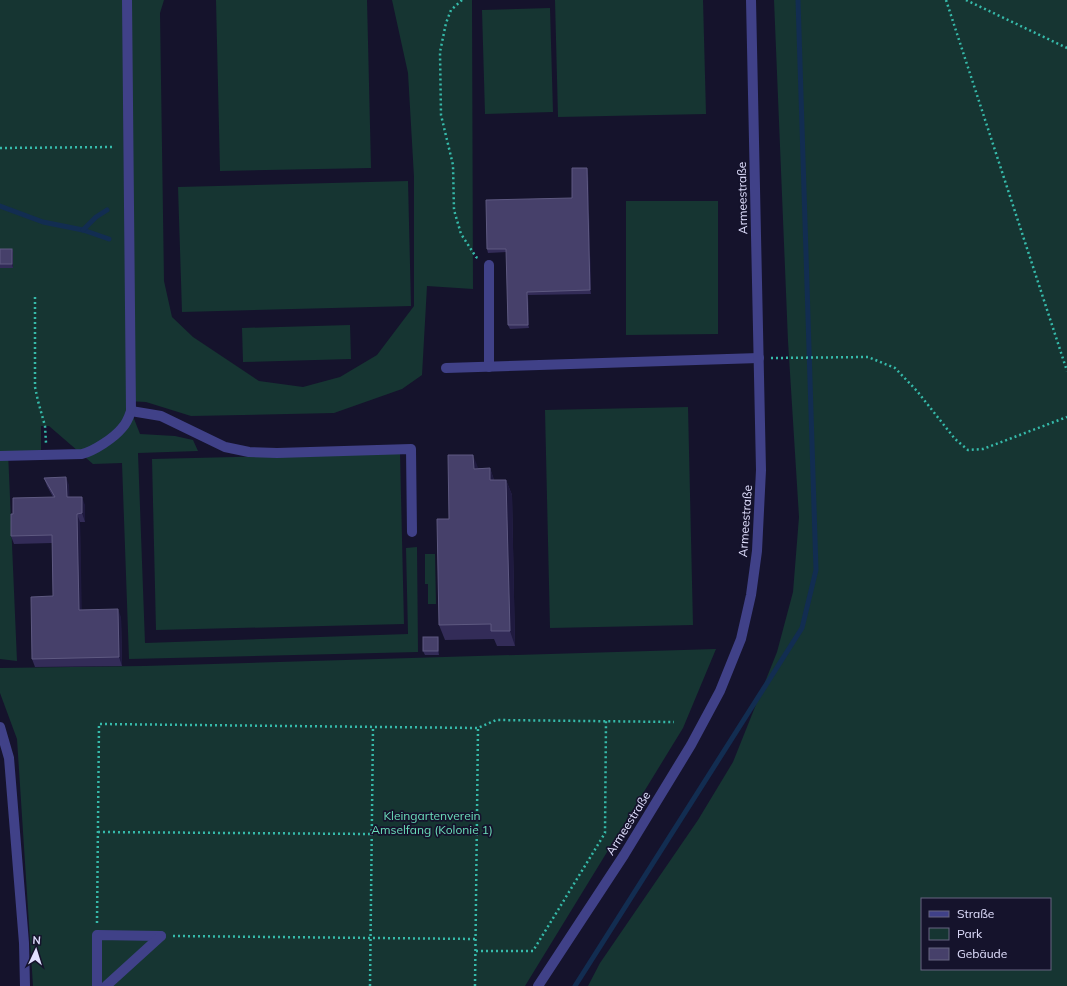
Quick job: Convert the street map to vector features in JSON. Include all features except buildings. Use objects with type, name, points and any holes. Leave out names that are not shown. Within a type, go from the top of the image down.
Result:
[{"type":"street","points":[[0,456],[82,454],[89,452],[111,438],[123,428],[131,411],[128,0]]},
{"type":"street","name":"Armeestraße","points":[[538,986],[624,855],[691,744],[720,691],[741,638],[751,595],[757,551],[761,470],[751,0]]},
{"type":"street","points":[[489,265],[489,367]]},
{"type":"street","points":[[446,368],[759,358]]},
{"type":"street","points":[[131,411],[161,416],[225,447],[249,452],[277,453],[411,449],[412,532]]},
{"type":"street","points":[[0,728],[10,758],[24,943],[25,986]]},
{"type":"street","points":[[97,986],[97,935],[161,936]]},
{"type":"street","points":[[106,986],[161,936]]},
{"type":"path","points":[[462,0],[451,10],[446,23],[440,52],[440,115],[453,165],[454,210],[461,234],[476,257],[489,265]]},
{"type":"path","points":[[946,0],[1067,371]]},
{"type":"path","points":[[966,0],[1067,48]]},
{"type":"path","points":[[0,148],[129,147]]},
{"type":"path","points":[[35,297],[35,387],[45,426]]},
{"type":"path","points":[[759,358],[868,357],[895,368],[917,391],[955,440],[968,450],[983,450],[1067,417]]},
{"type":"path","points":[[97,935],[99,724],[478,728],[496,720],[674,722]]},
{"type":"path","points":[[476,951],[533,951],[605,833],[606,721]]},
{"type":"path","points":[[370,986],[373,726]]},
{"type":"path","points":[[475,986],[478,728]]},
{"type":"path","points":[[98,832],[372,834]]},
{"type":"path","points":[[161,936],[476,939]]},
{"type":"green space","points":[[0,0],[164,0],[160,13],[164,281],[172,317],[193,337],[259,381],[303,387],[340,377],[377,355],[414,306],[414,177],[408,73],[392,0],[472,0],[473,289],[427,286],[422,375],[402,389],[334,413],[191,416],[146,402],[127,401],[140,434],[175,436],[193,440],[198,451],[138,453],[145,643],[408,634],[406,548],[417,547],[418,652],[129,659],[122,463],[93,464],[49,426],[41,426],[41,451],[8,451],[17,661],[0,659]]},
{"type":"green space","points":[[216,0],[367,0],[371,168],[220,171]]},
{"type":"green space","points":[[555,0],[703,0],[706,114],[558,117]]},
{"type":"green space","points":[[774,0],[1067,0],[1067,986],[588,986],[600,963],[698,820],[733,762],[777,652],[793,592],[799,517],[788,341]]},
{"type":"green space","points":[[550,8],[553,112],[485,114],[482,10]]},
{"type":"green space","points":[[408,181],[411,306],[182,312],[178,187]]},
{"type":"green space","points":[[626,201],[718,201],[718,334],[626,335]]},
{"type":"green space","points":[[350,325],[351,359],[243,362],[242,328]]},
{"type":"green space","points":[[688,407],[693,625],[550,628],[545,410]]},
{"type":"green space","points":[[400,453],[404,624],[156,630],[152,459]]},
{"type":"green space","points":[[425,554],[435,554],[436,604],[428,604],[428,584],[425,584]]},
{"type":"green space","name":"Kleingartenverein Amselfang (Kolonie 1)","points":[[716,649],[683,728],[525,986],[33,986],[17,739],[0,693],[0,668],[144,666]]},
{"type":"waterway","points":[[575,986],[802,628],[816,570],[798,0]]},
{"type":"waterway","points":[[0,206],[43,222],[83,230],[109,239]]},
{"type":"waterway","points":[[83,230],[96,217],[107,210]]}]
